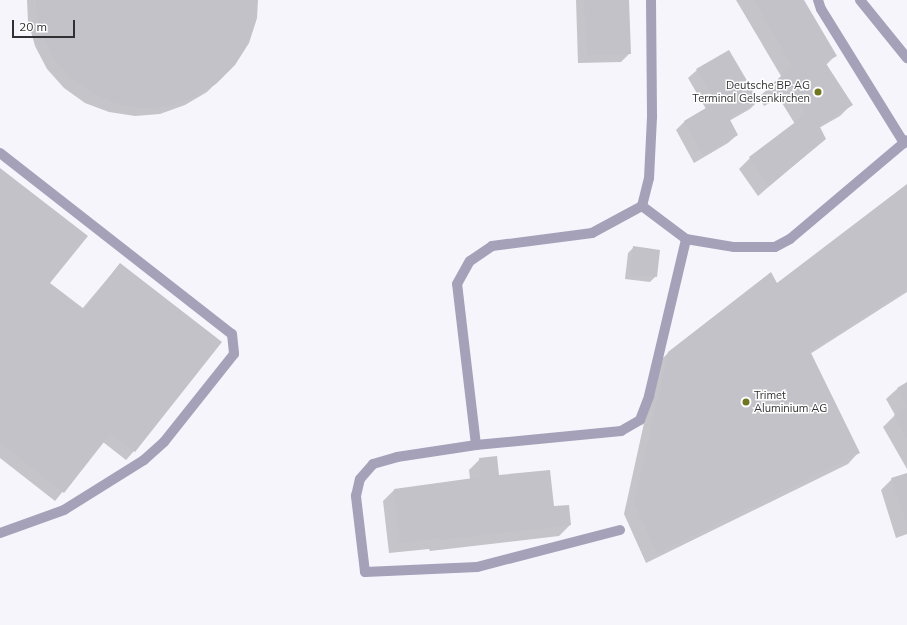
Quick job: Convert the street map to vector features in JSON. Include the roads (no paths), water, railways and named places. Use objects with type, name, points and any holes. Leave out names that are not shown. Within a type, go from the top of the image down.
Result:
[{"type":"lane","points":[[642,206],[686,238],[734,247],[775,247],[790,239],[906,142],[820,9],[818,0]]},
{"type":"lane","points":[[860,0],[907,58]]},
{"type":"lane","points":[[476,445],[457,284],[470,260],[492,246],[592,233],[642,206],[650,178],[652,118],[652,1]]},
{"type":"lane","points":[[0,152],[232,334],[234,354],[164,442],[144,460],[64,510],[0,533]]},
{"type":"lane","points":[[620,530],[477,567],[365,572],[356,496],[360,479],[374,464],[397,457],[476,445],[621,431],[640,420],[648,396],[686,238]]},
{"type":"place","name":"Deutsche BP AG Terminal Gelsenkirchen","points":[[818,92]]},
{"type":"place","name":"Trimet Aluminium AG","points":[[746,402]]}]
